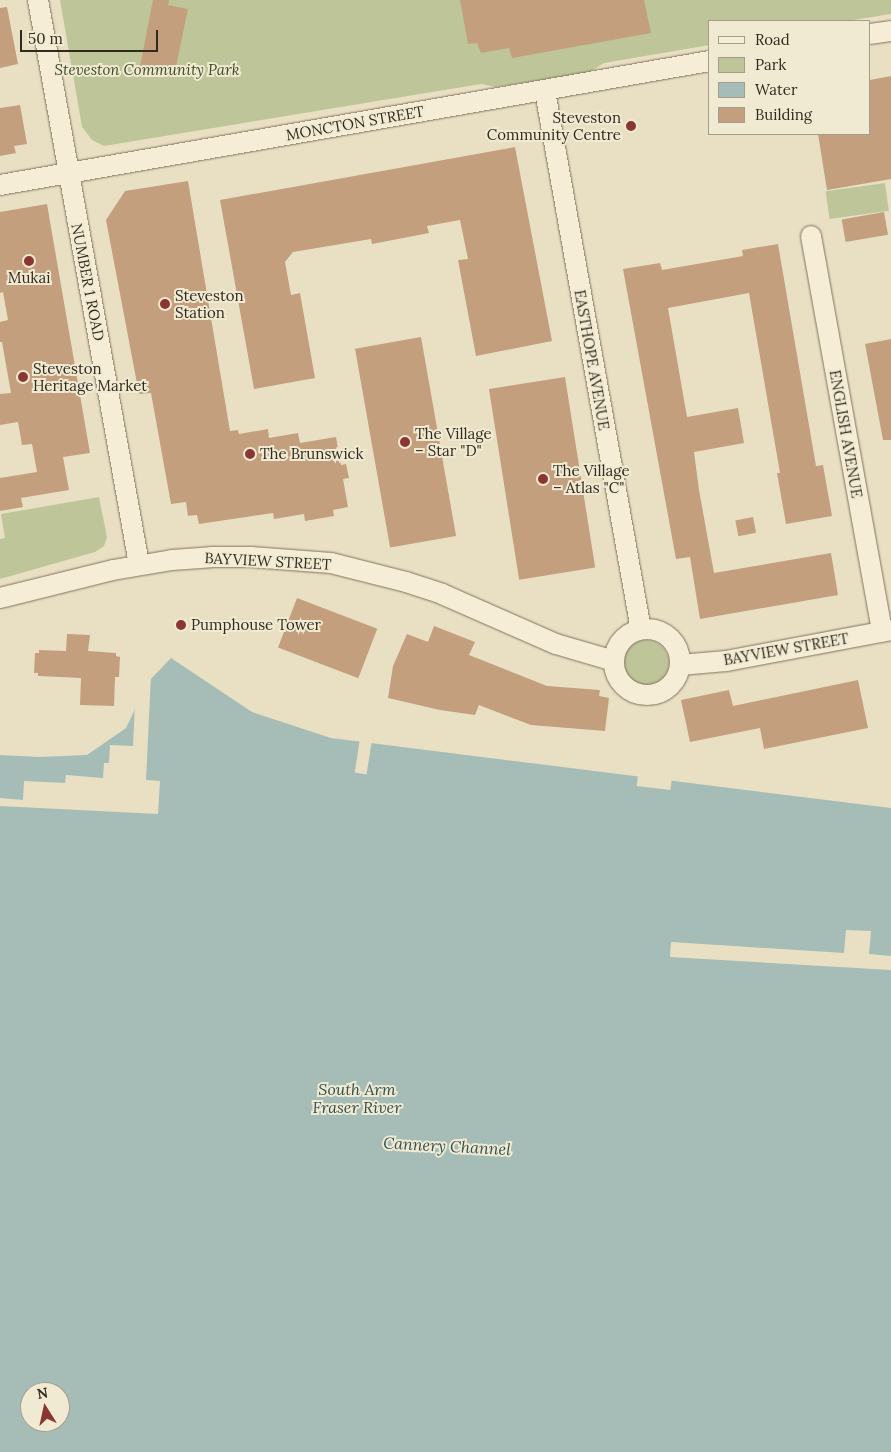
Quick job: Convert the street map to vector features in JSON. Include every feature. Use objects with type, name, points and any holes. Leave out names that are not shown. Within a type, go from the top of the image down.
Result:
[{"type":"street","name":"NUMBER 1 ROAD","points":[[38,0],[139,564]]},
{"type":"street","points":[[871,34],[891,31]]},
{"type":"street","name":"MONCTON STREET","points":[[0,185],[708,61]]},
{"type":"street","name":"EASTHOPE AVENUE","points":[[545,90],[641,630]]},
{"type":"street","name":"ENGLISH AVENUE","points":[[811,236],[886,631]]},
{"type":"street","name":"BAYVIEW STREET","points":[[0,598],[139,564],[211,557],[331,563],[424,588],[556,644],[614,661]]},
{"type":"street","points":[[641,630],[661,632],[669,638],[679,655],[680,665],[677,674],[668,687],[655,694],[635,693],[619,680],[614,661],[615,652],[625,637],[641,630]]},
{"type":"street","name":"BAYVIEW STREET","points":[[680,665],[726,661],[886,631]]},
{"type":"green space","name":"Steveston Community Park","points":[[60,0],[891,0],[891,14],[853,20],[708,20],[708,45],[604,63],[588,73],[496,87],[481,84],[104,146],[92,140],[82,127]]},
{"type":"green space","points":[[885,183],[889,211],[829,219],[826,191]]},
{"type":"green space","points":[[99,497],[107,537],[104,546],[95,552],[0,579],[0,539],[5,538],[1,514]]},
{"type":"green space","points":[[641,640],[651,640],[665,650],[669,663],[665,676],[659,682],[651,686],[641,686],[627,676],[623,668],[623,658],[633,644]]},
{"type":"water","name":"South Arm Fraser River","points":[[171,658],[252,712],[331,738],[891,808],[891,1452],[0,1452],[0,755],[39,757],[87,755],[126,728],[148,682]]},
{"type":"pier","points":[[151,675],[146,780],[160,781],[158,814],[0,806],[0,798],[23,800],[24,781],[65,783],[66,775],[103,778],[104,763],[109,763],[110,745],[133,746],[135,704]]},
{"type":"pier","points":[[360,739],[372,741],[367,774],[355,773]]},
{"type":"pier","points":[[638,775],[672,779],[670,790],[637,786]]},
{"type":"pier","points":[[846,930],[871,931],[869,954],[891,956],[891,970],[670,957],[671,942],[844,953]]},
{"type":"building","points":[[153,0],[169,0],[168,5],[188,9],[174,76],[155,72],[156,69],[140,66]]},
{"type":"building","points":[[460,0],[644,0],[651,33],[512,58],[509,48],[481,53],[477,43],[468,44]]},
{"type":"building","points":[[7,7],[18,64],[0,68],[0,8]]},
{"type":"building","points":[[891,76],[891,179],[827,190],[818,135],[871,135],[871,80]]},
{"type":"building","points":[[20,105],[27,144],[14,146],[16,153],[0,156],[0,108]]},
{"type":"building","points":[[515,147],[552,341],[476,356],[458,260],[468,259],[460,220],[427,226],[429,233],[372,244],[371,239],[293,252],[285,262],[291,295],[300,293],[315,378],[254,389],[220,200]]},
{"type":"building","points":[[188,181],[230,431],[238,430],[239,434],[268,429],[269,438],[298,433],[300,443],[336,437],[341,465],[346,464],[349,478],[343,479],[348,507],[333,510],[334,516],[305,521],[304,514],[274,519],[273,513],[199,524],[197,515],[188,516],[186,502],[171,504],[151,393],[139,394],[106,220],[125,191]]},
{"type":"building","points":[[47,204],[90,453],[63,457],[69,490],[21,498],[23,507],[0,511],[0,478],[37,472],[32,444],[22,445],[18,422],[0,425],[0,394],[11,393],[2,342],[0,342],[0,322],[8,320],[3,292],[0,293],[0,212]]},
{"type":"building","points":[[884,212],[888,235],[846,242],[842,219]]},
{"type":"building","points":[[778,244],[816,466],[823,465],[832,516],[786,524],[777,473],[780,473],[749,293],[668,308],[687,417],[738,408],[744,443],[694,452],[699,490],[714,573],[831,553],[838,595],[700,619],[690,557],[676,559],[623,269],[660,263],[662,270],[743,256],[742,250]]},
{"type":"building","name":"The Village – Star \"D\"","points":[[421,337],[456,536],[390,548],[355,349]]},
{"type":"building","points":[[891,339],[891,440],[883,440],[865,344]]},
{"type":"building","name":"The Village – Atlas \"C\"","points":[[565,377],[595,568],[519,580],[489,389]]},
{"type":"building","points":[[753,517],[756,533],[738,536],[735,520]]},
{"type":"building","points":[[297,598],[377,629],[358,678],[278,647]]},
{"type":"building","points":[[434,626],[475,642],[469,655],[547,686],[600,690],[599,696],[609,698],[605,731],[531,725],[479,705],[475,715],[440,710],[388,698],[393,666],[407,634],[428,642]]},
{"type":"building","points":[[67,634],[90,635],[88,651],[116,653],[116,656],[120,657],[119,677],[115,677],[114,706],[80,705],[81,678],[38,676],[38,673],[34,673],[35,653],[39,653],[39,650],[66,651]]},
{"type":"building","points":[[858,680],[868,728],[764,749],[760,728],[690,742],[681,700],[729,690],[733,706]]},
{"type":"place","name":"Steveston Community Centre","points":[[631,126]]},
{"type":"place","name":"Mukai","points":[[29,261]]},
{"type":"place","name":"Steveston Station","points":[[165,304]]},
{"type":"place","name":"Steveston Heritage Market","points":[[23,377]]},
{"type":"place","name":"The Village – Star \"D\"","points":[[405,442]]},
{"type":"place","name":"The Brunswick","points":[[250,454]]},
{"type":"place","name":"The Village – Atlas \"C\"","points":[[543,479]]},
{"type":"place","name":"Pumphouse Tower","points":[[181,625]]},
{"type":"water label","name":"Cannery Channel","points":[[447,1146]]}]
